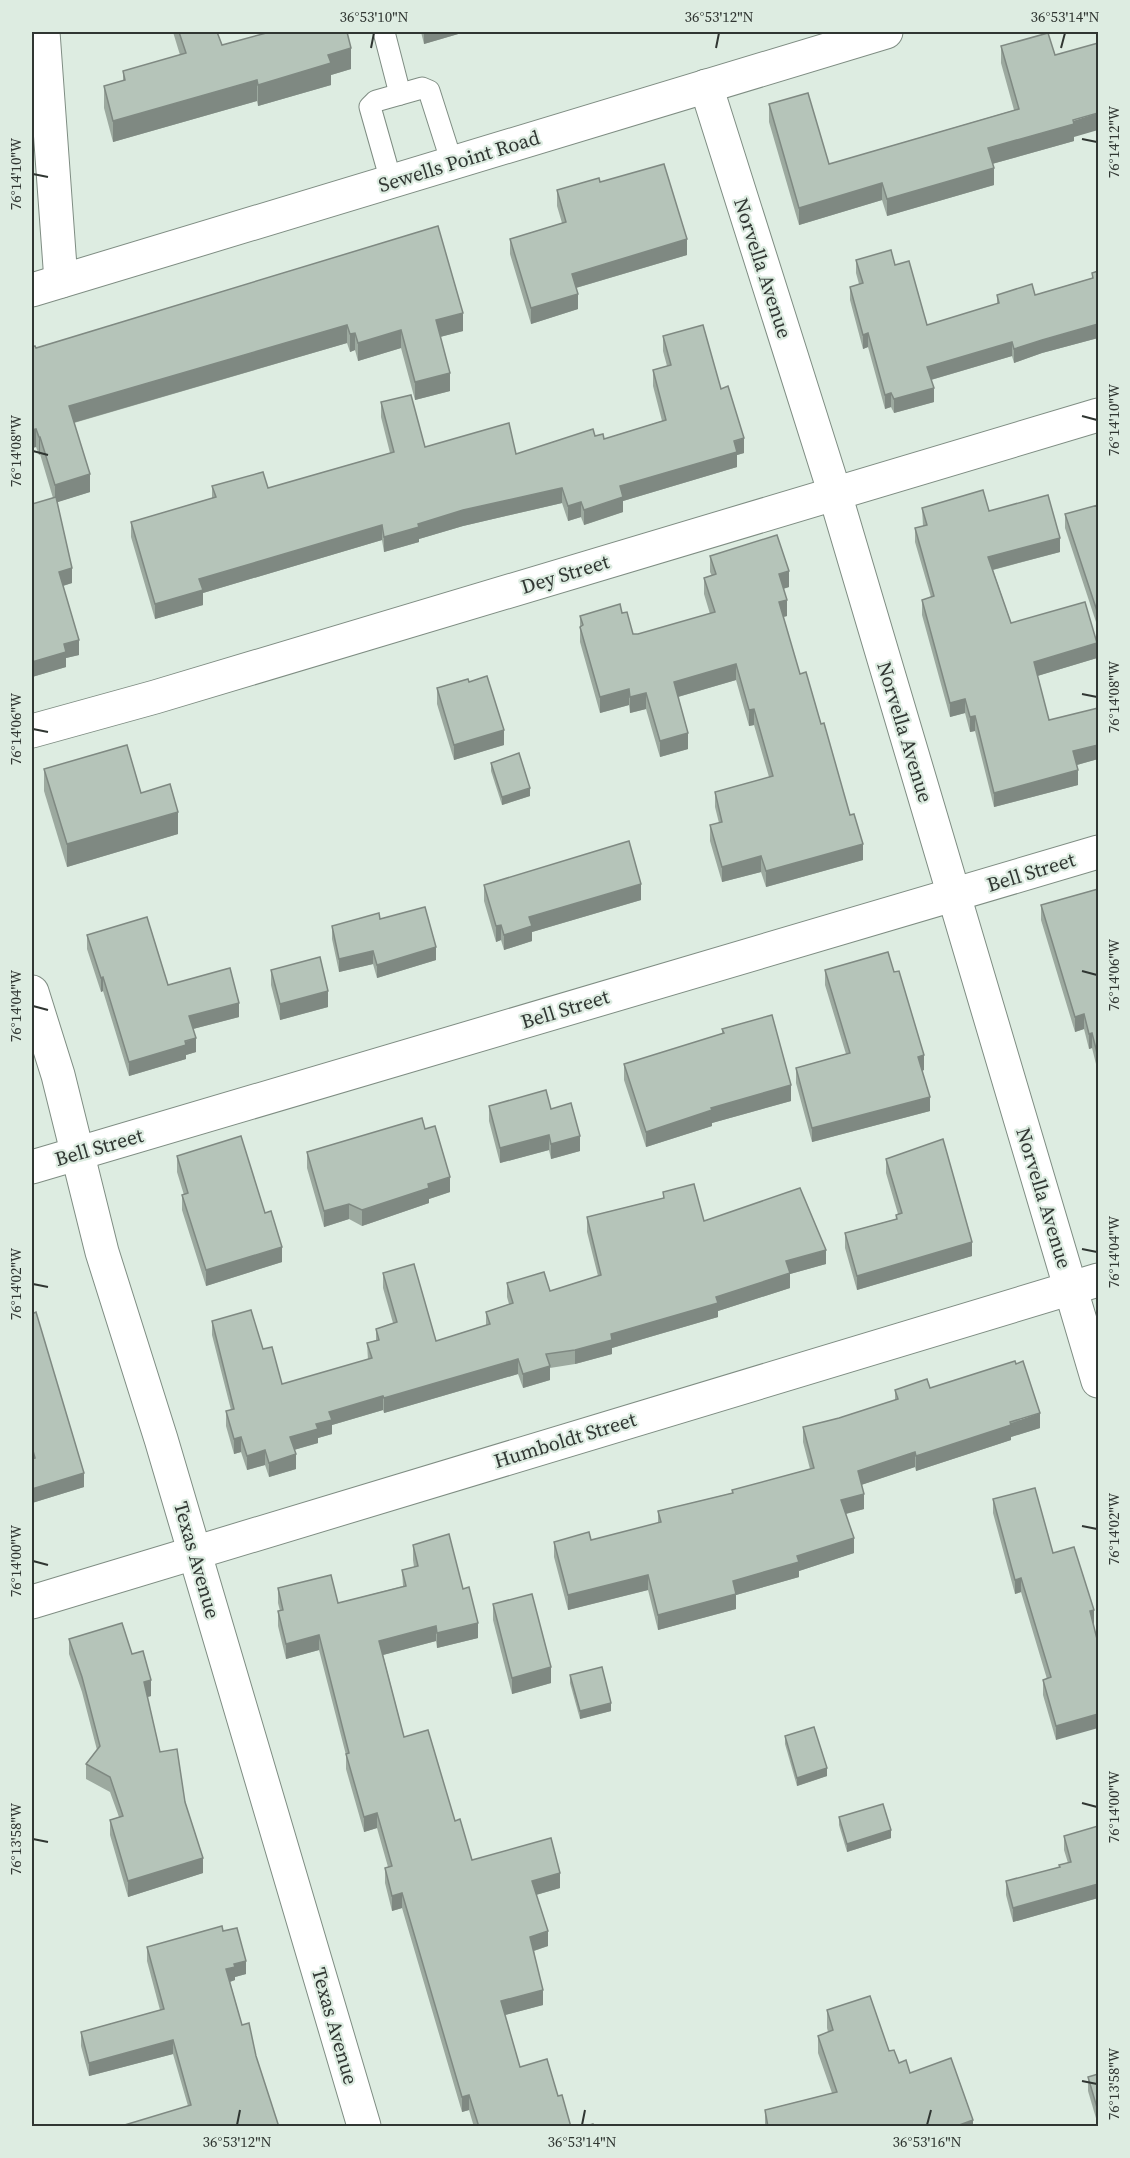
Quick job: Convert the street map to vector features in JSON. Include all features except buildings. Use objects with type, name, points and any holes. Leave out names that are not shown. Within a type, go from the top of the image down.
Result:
[{"type":"street","points":[[43,32],[46,285]]},
{"type":"street","name":"Sewells Point Road","points":[[46,285],[886,32]]},
{"type":"street","name":"Norvella Avenue","points":[[706,86],[835,494],[954,896],[1085,1284],[1098,1381]]},
{"type":"street","name":"Dey Street","points":[[32,731],[166,694],[1098,415]]},
{"type":"street","name":"Bell Street","points":[[32,1167],[1098,852]]},
{"type":"street","name":"Texas Avenue","points":[[32,992],[58,1075],[102,1252],[161,1439],[364,2127]]},
{"type":"street","name":"Humboldt Street","points":[[32,1602],[1085,1284]]},
{"type":"lane","points":[[384,32],[400,93]]},
{"type":"lane","points":[[392,181],[370,107],[376,101],[400,93],[422,88],[429,91],[452,163]]}]
